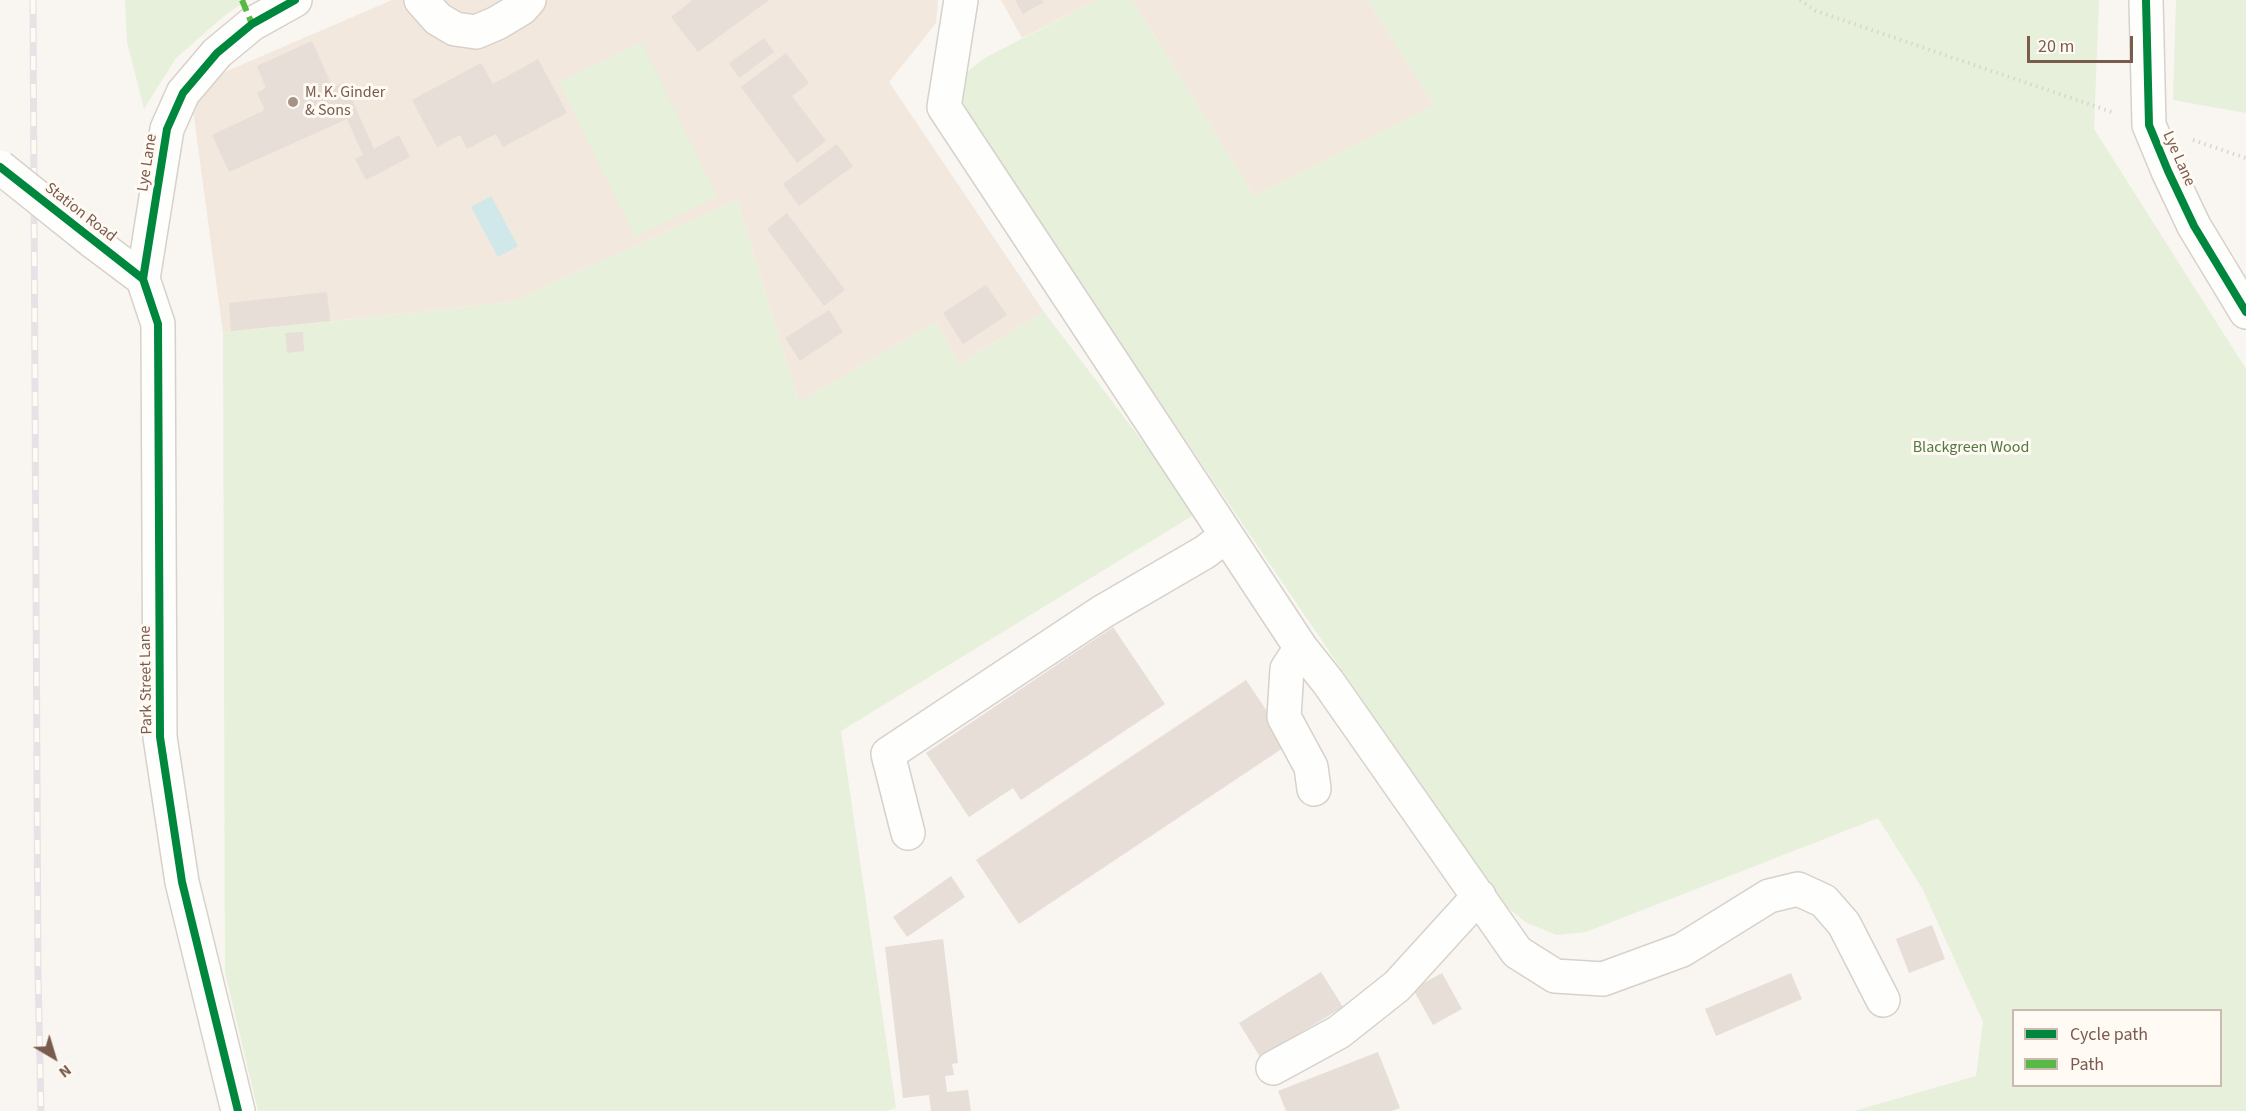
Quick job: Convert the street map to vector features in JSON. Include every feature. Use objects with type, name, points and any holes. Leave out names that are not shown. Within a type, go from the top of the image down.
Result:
[{"type":"street","name":"Lye Lane","points":[[143,279],[167,129],[183,93],[217,53],[252,24],[295,0]]},
{"type":"street","points":[[421,0],[438,18],[455,29],[476,32],[497,24],[522,8],[529,0]]},
{"type":"street","points":[[961,0],[944,107],[1301,648],[1328,682],[1517,951],[1555,976],[1603,979],[1682,950],[1769,896],[1798,889],[1824,901],[1844,924],[1883,1000]]},
{"type":"street","name":"Lye Lane","points":[[2146,0],[2149,125],[2194,226],[2246,312]]},
{"type":"street","name":"Station Road","points":[[0,167],[143,279]]},
{"type":"street","name":"Park Street Lane","points":[[143,279],[158,324],[160,737],[182,882],[238,1111]]},
{"type":"street","points":[[908,833],[888,754],[1102,612],[1205,552],[1227,536]]},
{"type":"street","points":[[1301,648],[1287,669],[1284,717],[1311,767],[1314,789]]},
{"type":"street","points":[[1273,1068],[1339,1032],[1397,986],[1479,896]]},
{"type":"path","points":[[1800,0],[1816,11],[2246,158]]},
{"type":"shaded area","points":[[392,0],[938,0],[936,23],[889,82],[1044,312],[959,364],[936,322],[799,402],[737,200],[511,302],[223,333],[192,102],[211,78]]},
{"type":"shaded area","points":[[1001,0],[1097,0],[1022,38]]},
{"type":"shaded area","points":[[1132,0],[1368,0],[1434,105],[1254,196]]},
{"type":"green space","points":[[125,0],[247,0],[224,16],[176,58],[144,109],[127,42]]},
{"type":"green space","name":"Blackgreen Wood","points":[[1097,0],[1132,0],[1254,196],[1434,105],[1368,0],[2099,0],[2094,129],[2246,369],[2246,1111],[1854,1111],[1976,1076],[1983,1022],[1922,888],[1878,818],[1586,932],[1557,935],[1527,923],[1499,901],[962,111],[957,80],[983,59]]},
{"type":"green space","points":[[2176,0],[2246,0],[2246,113],[2173,100]]},
{"type":"green space","points":[[642,42],[717,197],[635,237],[559,82]]},
{"type":"green space","points":[[737,200],[799,402],[936,322],[959,364],[1044,312],[1197,513],[841,731],[896,1108],[886,1111],[258,1111],[225,972],[223,333],[511,302]]},
{"type":"water","points":[[491,196],[518,246],[498,257],[471,207]]},
{"type":"building","points":[[693,0],[769,0],[698,52],[671,17]]},
{"type":"building","points":[[1015,0],[1042,0],[1044,2],[1023,14]]},
{"type":"building","points":[[764,38],[774,52],[739,78],[729,63]]},
{"type":"building","points":[[312,41],[333,88],[344,82],[374,149],[399,135],[410,157],[366,180],[355,159],[363,155],[347,119],[229,172],[212,135],[265,110],[257,93],[266,88],[257,66]]},
{"type":"building","points":[[786,53],[809,83],[792,96],[826,141],[797,163],[741,87]]},
{"type":"building","points":[[538,59],[567,113],[503,147],[496,134],[467,149],[460,135],[437,147],[412,100],[481,63],[493,84]]},
{"type":"building","points":[[837,144],[853,166],[799,206],[783,184]]},
{"type":"building","points":[[787,213],[845,290],[824,306],[767,229]]},
{"type":"building","points":[[986,285],[1007,315],[963,344],[943,313]]},
{"type":"building","points":[[327,292],[330,321],[231,331],[229,303]]},
{"type":"building","points":[[829,310],[843,332],[800,361],[785,338]]},
{"type":"building","points":[[303,332],[304,351],[287,353],[285,333]]},
{"type":"building","points":[[1113,627],[1165,704],[1021,800],[1013,788],[969,817],[926,753]]},
{"type":"building","points":[[1246,680],[1289,744],[1019,924],[976,860]]},
{"type":"building","points":[[951,876],[965,897],[907,937],[893,917]]},
{"type":"building","points":[[1932,925],[1945,959],[1909,973],[1896,939]]},
{"type":"building","points":[[943,939],[958,1063],[952,1064],[954,1075],[945,1076],[947,1092],[968,1090],[971,1111],[931,1111],[929,1095],[903,1098],[885,947]]},
{"type":"building","points":[[1321,972],[1343,1007],[1260,1057],[1239,1023]]},
{"type":"building","points":[[1442,973],[1462,1009],[1433,1025],[1413,989]]},
{"type":"building","points":[[1791,973],[1802,999],[1716,1036],[1705,1009]]},
{"type":"building","points":[[1378,1052],[1400,1108],[1391,1111],[1286,1111],[1278,1091]]},
{"type":"railway","points":[[33,0],[38,972],[41,1111]]},
{"type":"marked path","points":[[242,0],[252,24]]},
{"type":"cycle path","points":[[143,279],[167,129],[183,93],[217,53],[252,24],[295,0]]},
{"type":"cycle path","points":[[2146,0],[2149,125],[2194,226],[2246,312]]},
{"type":"cycle path","points":[[0,167],[143,279]]},
{"type":"cycle path","points":[[143,279],[158,324],[160,737],[182,882],[238,1111]]},
{"type":"place","name":"M. K. Ginder & Sons","points":[[293,102]]}]
